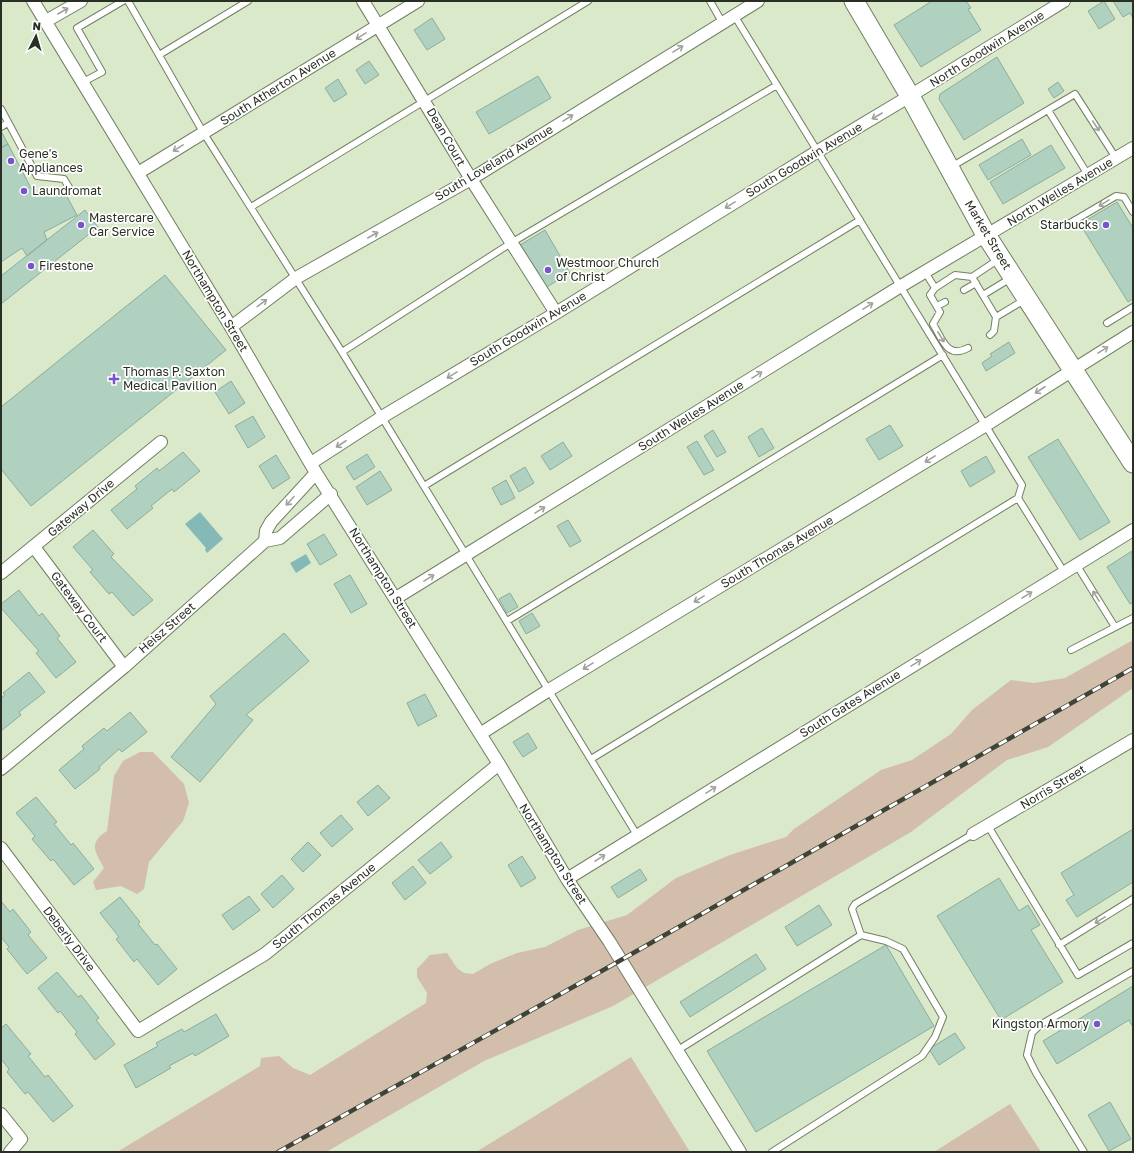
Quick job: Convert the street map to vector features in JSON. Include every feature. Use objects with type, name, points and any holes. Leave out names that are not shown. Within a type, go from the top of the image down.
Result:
[{"type":"main road","name":"Market Street","points":[[854,1],[910,96],[986,235],[1133,463]]},
{"type":"street","name":"Northampton Street","points":[[33,1],[231,327],[314,468],[499,764],[567,879],[609,941],[740,1152]]},
{"type":"street","points":[[46,21],[81,1]]},
{"type":"street","name":"Dean Court","points":[[363,1],[379,25],[470,179],[556,313]]},
{"type":"street","name":"South Atherton Avenue","points":[[138,173],[418,1]]},
{"type":"street","name":"South Loveland Avenue","points":[[231,327],[296,278],[470,179],[758,1]]},
{"type":"street","name":"North Goodwin Avenue","points":[[910,96],[1064,1]]},
{"type":"street","name":"South Goodwin Avenue","points":[[314,468],[382,417],[556,313],[910,96]]},
{"type":"street","name":"North Welles Avenue","points":[[986,235],[1133,148]]},
{"type":"street","name":"South Welles Avenue","points":[[396,598],[986,235]]},
{"type":"street","name":"South Thomas Avenue","points":[[480,734],[549,690],[986,425],[1133,332]]},
{"type":"street","name":"Gateway Drive","points":[[1,573],[161,442]]},
{"type":"street","points":[[314,468],[271,522],[266,531],[265,541],[280,538],[331,494]]},
{"type":"street","name":"South Gates Avenue","points":[[567,879],[1133,530]]},
{"type":"street","name":"Heisz Street","points":[[1,769],[124,666],[265,541]]},
{"type":"street","name":"Gateway Court","points":[[34,547],[124,666]]},
{"type":"street","name":"Norris Street","points":[[973,834],[1133,740]]},
{"type":"street","name":"South Thomas Avenue","points":[[138,1031],[265,954],[499,764]]},
{"type":"street","name":"Deberly Drive","points":[[1,848],[138,1031]]},
{"type":"street","points":[[1,1114],[21,1139],[10,1152]]},
{"type":"lane","points":[[83,82],[102,72],[78,28],[123,1]]},
{"type":"lane","points":[[128,1],[203,132],[342,352],[638,835]]},
{"type":"lane","points":[[159,55],[248,1]]},
{"type":"lane","points":[[251,207],[588,1]]},
{"type":"lane","points":[[710,1],[722,22]]},
{"type":"lane","points":[[591,758],[1018,498],[1022,485],[734,15]]},
{"type":"lane","points":[[342,352],[512,243],[777,85]]},
{"type":"lane","points":[[949,167],[1075,94],[1116,158]]},
{"type":"lane","points":[[1,109],[37,176],[64,179],[70,189]]},
{"type":"lane","points":[[1048,110],[1088,175]]},
{"type":"lane","points":[[1,127],[8,123]]},
{"type":"lane","points":[[1065,226],[1116,196],[1124,197],[1133,212]]},
{"type":"lane","points":[[424,486],[860,220]]},
{"type":"lane","points":[[968,348],[961,352],[954,353],[949,350],[933,324],[940,312],[930,295],[935,288],[955,275],[972,277],[1001,258]]},
{"type":"lane","points":[[925,272],[935,288]]},
{"type":"lane","points":[[972,277],[996,317],[994,331],[990,335]]},
{"type":"lane","points":[[983,295],[1013,277]]},
{"type":"lane","points":[[964,290],[976,283]]},
{"type":"lane","points":[[996,317],[1026,298]]},
{"type":"lane","points":[[937,306],[945,302]]},
{"type":"lane","points":[[1107,323],[1133,307]]},
{"type":"lane","points":[[507,621],[943,355]]},
{"type":"lane","points":[[1018,498],[1064,572]]},
{"type":"lane","points":[[1076,564],[1115,627]]},
{"type":"lane","points":[[1071,650],[1133,618]]},
{"type":"lane","points":[[988,826],[1078,976],[1133,943]]},
{"type":"lane","points":[[861,935],[852,909],[855,904],[973,834]]},
{"type":"lane","points":[[1059,944],[1133,899]]},
{"type":"lane","points":[[678,1050],[861,935],[886,941],[903,949],[943,1017],[942,1023],[922,1056],[772,1152]]},
{"type":"lane","points":[[1084,1152],[1036,1073],[1027,1055],[1029,1042],[1032,1033],[1040,1025],[1133,971]]},
{"type":"shaded area","points":[[1133,640],[1133,688],[1048,747],[1007,760],[911,832],[613,1006],[484,1061],[326,1152],[117,1152],[260,1066],[261,1058],[279,1056],[293,1068],[310,1075],[426,1003],[427,993],[417,977],[417,969],[430,955],[447,953],[457,968],[464,973],[473,974],[490,964],[517,953],[545,947],[578,930],[627,915],[676,878],[730,855],[786,837],[794,829],[881,770],[912,760],[951,734],[972,710],[1011,680],[1034,683],[1065,678]]},
{"type":"shaded area","points":[[140,752],[153,752],[184,784],[189,803],[183,821],[149,862],[144,889],[137,894],[121,886],[96,890],[93,882],[104,868],[96,852],[95,844],[101,835],[107,831],[114,776],[123,761]]},
{"type":"shaded area","points":[[631,1057],[690,1152],[476,1152]]},
{"type":"shaded area","points":[[1010,1104],[1041,1152],[934,1152]]},
{"type":"water","points":[[200,512],[223,539],[207,553],[205,550],[206,548],[185,524]]},
{"type":"water","points":[[306,554],[311,563],[296,573],[290,563]]},
{"type":"building","points":[[932,1],[966,1],[971,8],[968,9],[981,30],[921,67],[894,25]]},
{"type":"building","points":[[1104,1],[1115,19],[1099,29],[1088,11]]},
{"type":"building","points":[[1113,1],[1133,1],[1133,18],[1130,13],[1123,17]]},
{"type":"building","points":[[432,18],[445,39],[427,50],[414,30]]},
{"type":"building","points":[[997,57],[1024,103],[964,140],[939,99],[940,94]]},
{"type":"building","points":[[369,61],[379,75],[365,84],[356,70]]},
{"type":"building","points":[[538,76],[551,98],[489,134],[476,112]]},
{"type":"building","points":[[338,79],[347,94],[334,102],[325,88]]},
{"type":"building","points":[[1058,82],[1064,91],[1054,98],[1048,89]]},
{"type":"building","points":[[1,131],[8,144],[1,148]]},
{"type":"building","points":[[1022,139],[1031,155],[988,180],[979,165]]},
{"type":"building","points":[[8,144],[32,190],[43,196],[65,193],[77,215],[44,232],[47,240],[27,256],[22,248],[1,262],[1,148]]},
{"type":"building","points":[[1051,145],[1065,168],[1003,204],[990,182]]},
{"type":"building","points":[[1117,202],[1133,228],[1133,299],[1128,302],[1080,224]]},
{"type":"building","name":"Firestone","points":[[85,210],[98,227],[1,304],[1,276]]},
{"type":"building","points":[[545,230],[570,273],[545,288],[520,245]]},
{"type":"building","name":"Thomas P. Saxton Medical Pavilion","points":[[165,275],[226,350],[31,506],[1,469],[1,407]]},
{"type":"building","points":[[1009,342],[1015,353],[986,371],[982,363],[992,356],[990,354]]},
{"type":"building","points":[[231,381],[245,403],[229,414],[215,392]]},
{"type":"building","points":[[253,416],[265,437],[248,448],[235,426]]},
{"type":"building","points":[[890,425],[903,446],[879,460],[866,439]]},
{"type":"building","points":[[762,428],[774,448],[759,457],[748,437]]},
{"type":"building","points":[[713,430],[726,452],[717,457],[704,436]]},
{"type":"building","points":[[1058,439],[1110,522],[1080,540],[1028,457]]},
{"type":"building","points":[[697,441],[714,470],[704,475],[687,447]]},
{"type":"building","points":[[563,442],[572,456],[550,470],[541,456]]},
{"type":"building","points":[[183,452],[200,471],[174,492],[172,489],[151,506],[153,508],[127,529],[111,510],[137,489],[135,486],[157,468],[159,471]]},
{"type":"building","points":[[367,454],[375,467],[354,480],[346,467]]},
{"type":"building","points":[[276,455],[290,478],[273,489],[259,466]]},
{"type":"building","points":[[986,456],[995,472],[970,487],[961,471]]},
{"type":"building","points":[[525,467],[534,483],[519,492],[510,476]]},
{"type":"building","points":[[380,471],[392,490],[367,505],[356,487]]},
{"type":"building","points":[[506,480],[515,498],[501,505],[492,488]]},
{"type":"building","points":[[568,520],[581,541],[570,547],[557,526]]},
{"type":"building","points":[[93,530],[114,554],[111,557],[153,600],[133,616],[112,592],[109,594],[90,572],[93,570],[73,547]]},
{"type":"building","points":[[324,534],[337,555],[320,565],[307,544]]},
{"type":"building","points":[[1132,551],[1133,602],[1130,604],[1107,567]]},
{"type":"building","points":[[350,575],[367,604],[351,613],[334,584]]},
{"type":"building","points":[[19,590],[39,616],[42,613],[60,636],[57,638],[76,662],[56,678],[36,653],[39,651],[1,608],[1,604]]},
{"type":"building","points":[[510,593],[518,607],[507,613],[499,599]]},
{"type":"building","points":[[532,613],[540,626],[526,634],[519,621]]},
{"type":"building","points":[[284,633],[309,661],[246,715],[253,720],[200,782],[171,757],[216,704],[210,696]]},
{"type":"building","points":[[29,672],[45,692],[19,712],[21,715],[1,731],[1,698],[5,695],[3,693]]},
{"type":"building","points":[[425,694],[437,716],[418,726],[407,703]]},
{"type":"building","points":[[130,712],[147,732],[122,752],[119,749],[99,767],[100,769],[75,789],[59,770],[84,749],[82,746],[104,728],[107,731]]},
{"type":"building","points":[[528,733],[537,748],[523,757],[513,742]]},
{"type":"building","points":[[378,785],[390,798],[368,816],[357,802]]},
{"type":"building","points":[[36,797],[57,822],[54,824],[71,845],[73,843],[94,869],[74,885],[53,859],[51,861],[32,839],[35,836],[16,813]]},
{"type":"building","points":[[341,815],[353,829],[332,847],[320,833]]},
{"type":"building","points":[[1133,829],[1133,882],[1077,917],[1066,900],[1074,895],[1061,873]]},
{"type":"building","points":[[308,842],[321,855],[303,872],[291,859]]},
{"type":"building","points":[[441,842],[452,857],[430,874],[418,860]]},
{"type":"building","points":[[522,856],[536,878],[521,887],[508,865]]},
{"type":"building","points":[[413,866],[426,883],[405,900],[392,883]]},
{"type":"building","points":[[640,869],[647,880],[618,898],[611,887]]},
{"type":"building","points":[[282,875],[294,889],[273,908],[261,894]]},
{"type":"building","points":[[999,878],[1019,911],[1028,905],[1040,925],[1031,930],[1063,982],[1001,1020],[937,916]]},
{"type":"building","points":[[249,896],[260,910],[233,930],[222,915]]},
{"type":"building","points":[[120,897],[140,922],[138,924],[155,945],[157,944],[177,969],[158,985],[137,959],[134,962],[116,939],[119,937],[100,913]]},
{"type":"building","points":[[1,901],[10,912],[13,909],[31,932],[28,935],[47,958],[27,974],[7,949],[9,947],[1,937]]},
{"type":"building","points":[[819,905],[832,925],[797,946],[785,927]]},
{"type":"building","points":[[886,945],[934,1026],[756,1132],[707,1051]]},
{"type":"building","points":[[756,954],[766,969],[690,1017],[680,1002]]},
{"type":"building","points":[[57,972],[78,997],[81,995],[99,1018],[96,1020],[115,1044],[95,1060],[75,1034],[77,1032],[60,1011],[58,1013],[38,988]]},
{"type":"building","name":"Kingston Armory","points":[[1133,986],[1133,1027],[1129,1020],[1057,1064],[1043,1041]]},
{"type":"building","points":[[216,1014],[229,1036],[195,1056],[193,1053],[169,1066],[171,1068],[136,1088],[124,1065],[158,1046],[156,1043],[182,1029],[184,1032]]},
{"type":"building","points":[[6,1024],[31,1054],[28,1056],[45,1077],[48,1075],[73,1106],[53,1122],[28,1092],[25,1094],[7,1072],[9,1069],[1,1059],[1,1028]]},
{"type":"building","points":[[955,1033],[965,1048],[939,1065],[929,1049]]},
{"type":"building","points":[[1110,1102],[1131,1139],[1109,1151],[1088,1115]]},
{"type":"railway","points":[[278,1152],[607,968],[1133,668]]},
{"type":"place","name":"Gene's Appliances","points":[[11,161]]},
{"type":"place","name":"Laundromat","points":[[24,191]]},
{"type":"place","name":"Mastercare Car Service","points":[[81,225]]},
{"type":"place","name":"Starbucks","points":[[1106,225]]},
{"type":"place","name":"Firestone","points":[[31,266]]},
{"type":"place","name":"Westmoor Church of Christ","points":[[548,270]]},
{"type":"place","name":"Thomas P. Saxton Medical Pavilion","points":[[114,379]]},
{"type":"place","name":"Kingston Armory","points":[[1097,1024]]}]
